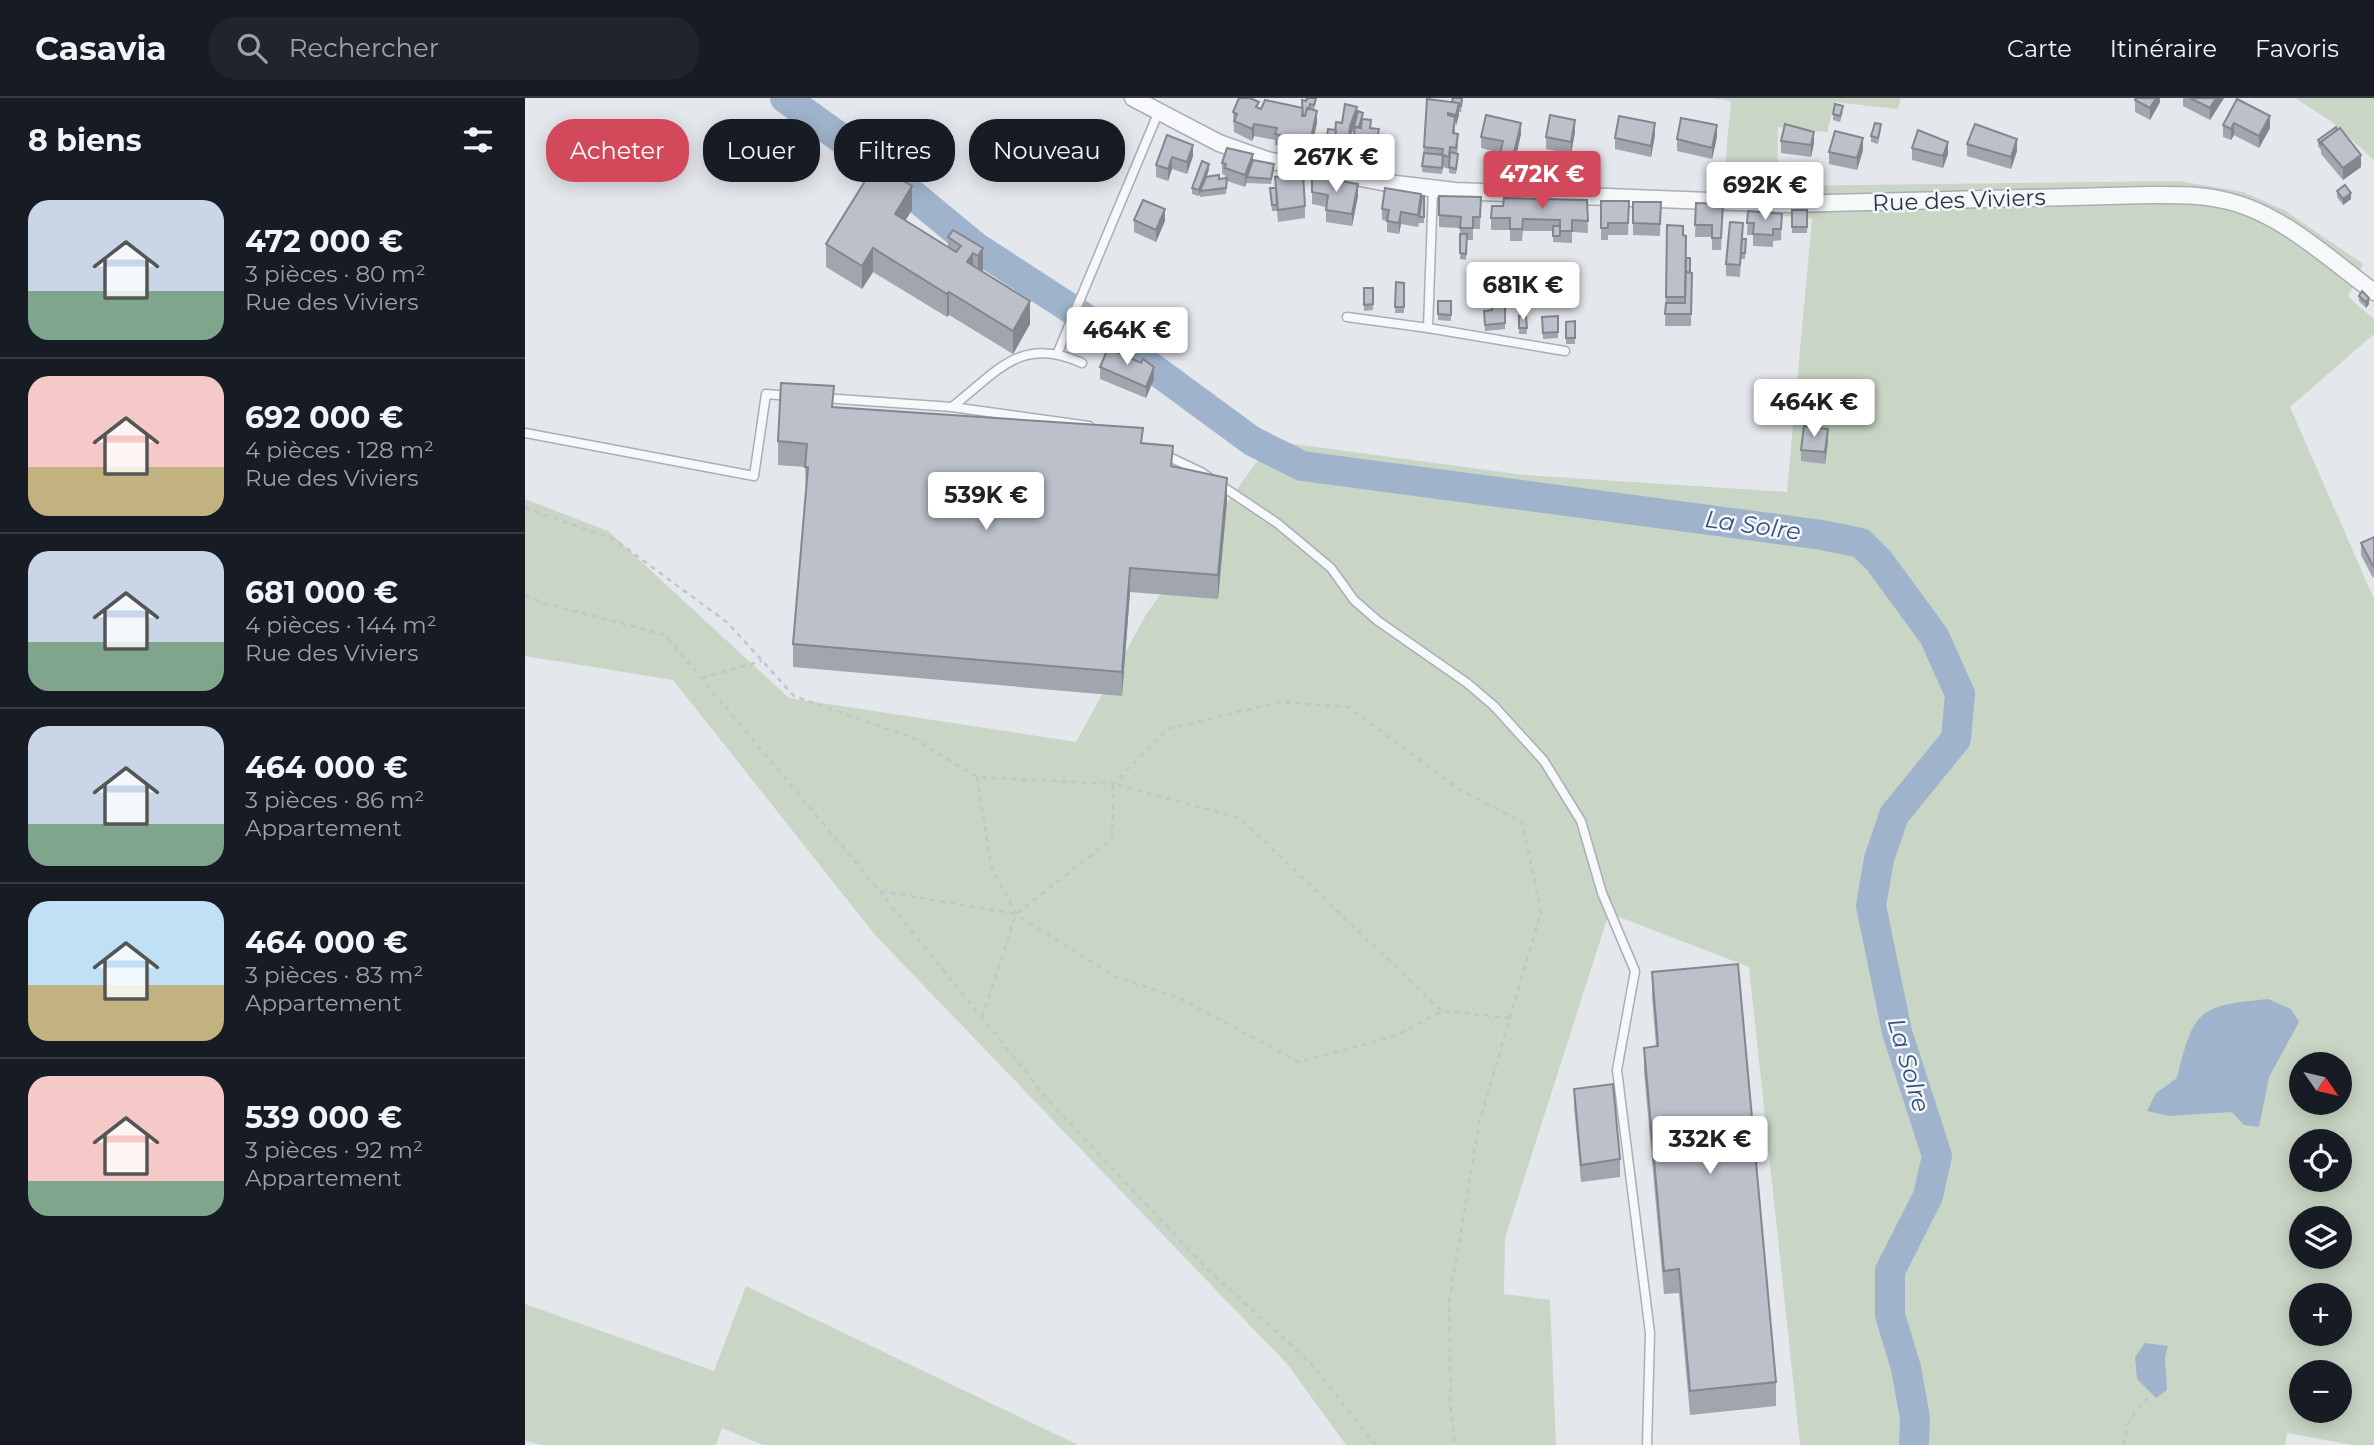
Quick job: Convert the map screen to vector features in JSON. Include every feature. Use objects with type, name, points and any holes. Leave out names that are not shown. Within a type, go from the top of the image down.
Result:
[{"type":"street","name":"Rue des Viviers","points":[[1133,98],[1219,143],[1247,154],[1309,168],[1433,188],[1789,204],[2190,195],[2225,200],[2257,212],[2293,233],[2374,292]]},
{"type":"lane","points":[[1058,352],[1159,111]]},
{"type":"lane","points":[[1428,328],[1433,188]]},
{"type":"lane","points":[[1347,317],[1565,351]]},
{"type":"lane","points":[[952,407],[1001,367],[1033,352],[1058,352],[1081,363]]},
{"type":"lane","points":[[525,433],[754,476],[766,394],[806,397]]},
{"type":"lane","points":[[819,398],[952,407],[1068,420],[1104,429]]},
{"type":"lane","points":[[1150,448],[1201,472],[1277,523],[1331,568],[1354,600],[1378,621],[1467,683],[1494,706],[1544,761],[1581,821],[1602,893],[1635,971],[1617,1070],[1650,1333],[1647,1445]]},
{"type":"path","points":[[525,508],[614,539],[728,623],[794,696],[911,737],[977,777],[1112,784],[1240,818],[1442,1011]]},
{"type":"path","points":[[525,595],[544,603],[665,635],[879,891],[1050,1102],[1207,1269],[1310,1362],[1375,1445]]},
{"type":"path","points":[[702,678],[762,661]]},
{"type":"path","points":[[982,1018],[1016,915],[1112,839],[1112,784],[1168,729],[1279,702],[1348,707],[1459,789],[1522,822],[1541,912],[1481,1119],[1449,1302],[1451,1415],[1455,1445]]},
{"type":"path","points":[[977,777],[992,866],[1016,915]]},
{"type":"path","points":[[879,891],[1016,915],[1114,976],[1179,998],[1299,1062],[1393,1037],[1442,1011],[1510,1018]]},
{"type":"path","points":[[2123,1445],[2129,1420],[2149,1396]]},
{"type":"green space","points":[[1712,98],[1901,98],[1898,109],[1835,102],[1827,132],[1778,127],[1777,186],[2179,181],[2243,192],[2284,210],[2363,264],[2348,297],[2374,319],[2374,334],[2290,407],[2374,599],[2374,1445],[2352,1445],[2287,1433],[2285,1445],[1800,1445],[1749,967],[1609,913],[1505,1238],[1504,1294],[1550,1300],[1556,1445],[1346,1445],[1288,1365],[876,936],[673,680],[525,656],[525,499],[608,531],[789,698],[1076,742],[1147,613],[1272,441],[1524,475],[1787,492],[1812,219],[1721,209],[1731,101]]},
{"type":"green space","points":[[2295,98],[2374,98],[2374,160],[2332,122]]},
{"type":"green space","points":[[746,1286],[1078,1445],[763,1445],[722,1428],[716,1445],[540,1445],[525,1440],[525,1304],[714,1371]]},
{"type":"water","points":[[2268,999],[2291,1009],[2299,1022],[2269,1077],[2259,1127],[2244,1125],[2232,1112],[2169,1116],[2147,1111],[2156,1093],[2177,1078],[2189,1038],[2203,1015],[2227,1005]]},
{"type":"water","points":[[2145,1343],[2168,1346],[2165,1358],[2167,1390],[2156,1398],[2137,1379],[2135,1357]]},
{"type":"building","points":[[1239,98],[1250,98],[1259,102],[1256,107],[1261,109],[1265,100],[1303,108],[1302,116],[1305,116],[1307,108],[1317,111],[1310,142],[1275,134],[1277,128],[1254,124],[1252,129],[1234,121],[1237,114],[1233,112]]},
{"type":"building","points":[[1307,98],[1316,98],[1314,105],[1310,104],[1303,116],[1302,100],[1306,101]]},
{"type":"building","points":[[1453,98],[1462,98],[1461,106],[1452,102]]},
{"type":"building","points":[[2156,98],[2150,108],[2135,100]]},
{"type":"building","points":[[2190,98],[2216,98],[2210,108]]},
{"type":"building","points":[[1427,99],[1459,103],[1456,115],[1448,113],[1455,117],[1453,133],[1458,134],[1456,148],[1450,147],[1449,157],[1442,155],[1443,149],[1424,147]]},
{"type":"building","points":[[2237,99],[2270,116],[2259,136],[2234,123],[2231,129],[2223,125]]},
{"type":"building","points":[[1345,104],[1357,107],[1350,126],[1348,147],[1334,145],[1336,122],[1342,123]]},
{"type":"building","points":[[1835,104],[1843,106],[1840,116],[1833,114]]},
{"type":"building","points":[[1358,111],[1363,113],[1359,127],[1354,127]]},
{"type":"building","points":[[1486,115],[1521,123],[1513,157],[1500,154],[1503,141],[1481,137]]},
{"type":"building","points":[[1550,115],[1575,120],[1571,142],[1546,137]]},
{"type":"building","points":[[1619,116],[1655,123],[1651,146],[1615,138]]},
{"type":"building","points":[[1681,118],[1717,125],[1712,148],[1677,139]]},
{"type":"building","points":[[1362,119],[1371,120],[1370,128],[1379,129],[1375,149],[1352,146],[1355,127],[1361,128]]},
{"type":"building","points":[[1875,123],[1881,124],[1878,138],[1871,136]]},
{"type":"building","points":[[1785,124],[1814,132],[1811,145],[1781,141]]},
{"type":"building","points":[[1975,124],[2017,139],[2011,157],[1967,144]]},
{"type":"building","points":[[2336,127],[2337,130],[2321,144],[2318,140]]},
{"type":"building","points":[[2340,128],[2361,155],[2343,168],[2321,142]]},
{"type":"building","points":[[1328,129],[1336,130],[1334,146],[1326,145]]},
{"type":"building","points":[[1918,130],[1948,142],[1943,156],[1912,148]]},
{"type":"building","points":[[1835,131],[1863,138],[1857,158],[1829,152]]},
{"type":"building","points":[[1167,135],[1193,145],[1187,162],[1172,157],[1168,169],[1156,165]]},
{"type":"building","points":[[1379,135],[1386,136],[1384,154],[1377,153]]},
{"type":"building","points":[[1227,148],[1253,154],[1245,175],[1225,168],[1226,164],[1222,163]]},
{"type":"building","points":[[1450,152],[1458,154],[1456,169],[1449,167]]},
{"type":"building","points":[[1424,153],[1443,155],[1442,168],[1422,166]]},
{"type":"building","points":[[1253,160],[1274,164],[1271,179],[1247,177]]},
{"type":"building","points":[[1202,161],[1209,164],[1199,190],[1192,188]]},
{"type":"building","points":[[1303,174],[1305,206],[1278,210],[1275,177]]},
{"type":"building","points":[[1219,175],[1219,179],[1227,178],[1226,188],[1200,191],[1206,177]]},
{"type":"building","points":[[1312,176],[1358,184],[1352,214],[1326,210],[1328,195],[1312,192]]},
{"type":"building","points":[[864,182],[905,182],[912,186],[895,214],[956,252],[961,246],[948,237],[953,230],[983,248],[978,256],[973,253],[967,262],[1030,301],[1013,331],[873,248],[862,266],[826,244]]},
{"type":"building","points":[[2345,185],[2351,193],[2343,199],[2337,191]]},
{"type":"building","points":[[1270,188],[1276,188],[1277,205],[1272,205]]},
{"type":"building","points":[[1385,188],[1421,194],[1418,215],[1401,212],[1399,223],[1387,221],[1389,210],[1382,209]]},
{"type":"building","points":[[1422,196],[1424,217],[1419,217]]},
{"type":"building","points":[[1439,196],[1481,197],[1480,217],[1473,217],[1473,228],[1460,228],[1461,217],[1439,215]]},
{"type":"building","points":[[1504,198],[1587,200],[1588,221],[1572,220],[1572,231],[1560,231],[1560,220],[1523,219],[1522,229],[1510,229],[1510,218],[1491,218],[1492,206],[1503,206]]},
{"type":"building","points":[[1143,200],[1165,209],[1156,230],[1134,220]]},
{"type":"building","points":[[1601,201],[1629,201],[1628,223],[1608,223],[1608,228],[1601,228]]},
{"type":"building","points":[[1633,202],[1661,202],[1660,224],[1633,223]]},
{"type":"building","points":[[1696,203],[1723,204],[1721,238],[1712,238],[1712,225],[1695,225]]},
{"type":"building","points":[[1792,210],[1807,210],[1807,227],[1792,227]]},
{"type":"building","points":[[1748,211],[1782,214],[1781,229],[1773,229],[1773,235],[1753,234],[1754,223],[1747,223]]},
{"type":"building","points":[[1730,222],[1743,223],[1740,265],[1726,264]]},
{"type":"building","points":[[1667,225],[1683,226],[1683,235],[1686,236],[1685,297],[1666,297]]},
{"type":"building","points":[[1553,226],[1560,226],[1560,236],[1553,236]]},
{"type":"building","points":[[1460,234],[1467,234],[1466,254],[1460,253]]},
{"type":"building","points":[[1742,239],[1746,239],[1745,253],[1741,253]]},
{"type":"building","points":[[1686,258],[1690,258],[1690,273],[1686,272]]},
{"type":"building","points":[[1686,272],[1692,273],[1691,314],[1665,314],[1666,303],[1685,303]]},
{"type":"building","points":[[1396,282],[1404,283],[1404,307],[1395,307]]},
{"type":"building","points":[[1364,288],[1373,288],[1373,304],[1364,305]]},
{"type":"building","points":[[2362,291],[2369,298],[2366,302],[2359,296]]},
{"type":"building","points":[[1438,301],[1451,301],[1451,315],[1438,314]]},
{"type":"building","points":[[1492,303],[1505,303],[1505,323],[1485,325],[1484,311],[1492,310]]},
{"type":"building","points":[[1519,316],[1526,316],[1527,328],[1519,328]]},
{"type":"building","points":[[1558,316],[1558,332],[1543,333],[1542,317]]},
{"type":"building","points":[[1575,321],[1575,338],[1566,338],[1566,322]]},
{"type":"building","points":[[1108,348],[1141,363],[1143,359],[1154,367],[1146,387],[1100,367]]},
{"type":"building","points":[[781,383],[834,386],[832,407],[1143,428],[1141,443],[1173,446],[1171,466],[1227,478],[1218,575],[1130,568],[1122,672],[793,644],[808,467],[805,467],[807,444],[778,441]]},
{"type":"building","points":[[1804,426],[1828,429],[1825,452],[1801,450]]},
{"type":"building","points":[[2374,537],[2374,565],[2373,566],[2361,543]]},
{"type":"building","points":[[1738,964],[1776,1382],[1690,1391],[1679,1269],[1664,1271],[1644,1048],[1658,1046],[1652,972]]},
{"type":"building","points":[[1613,1084],[1620,1159],[1581,1165],[1574,1089]]},
{"type":"waterway","name":"La Solre","points":[[785,98],[867,157],[976,247],[1079,314],[1252,441],[1302,466],[1822,535],[1861,543],[1879,561],[1934,636],[1960,694],[1956,739],[1894,815],[1879,859],[1871,906],[1897,1032],[1937,1156],[1928,1196],[1890,1271],[1890,1315],[1906,1368],[1915,1418],[1914,1445]]}]
